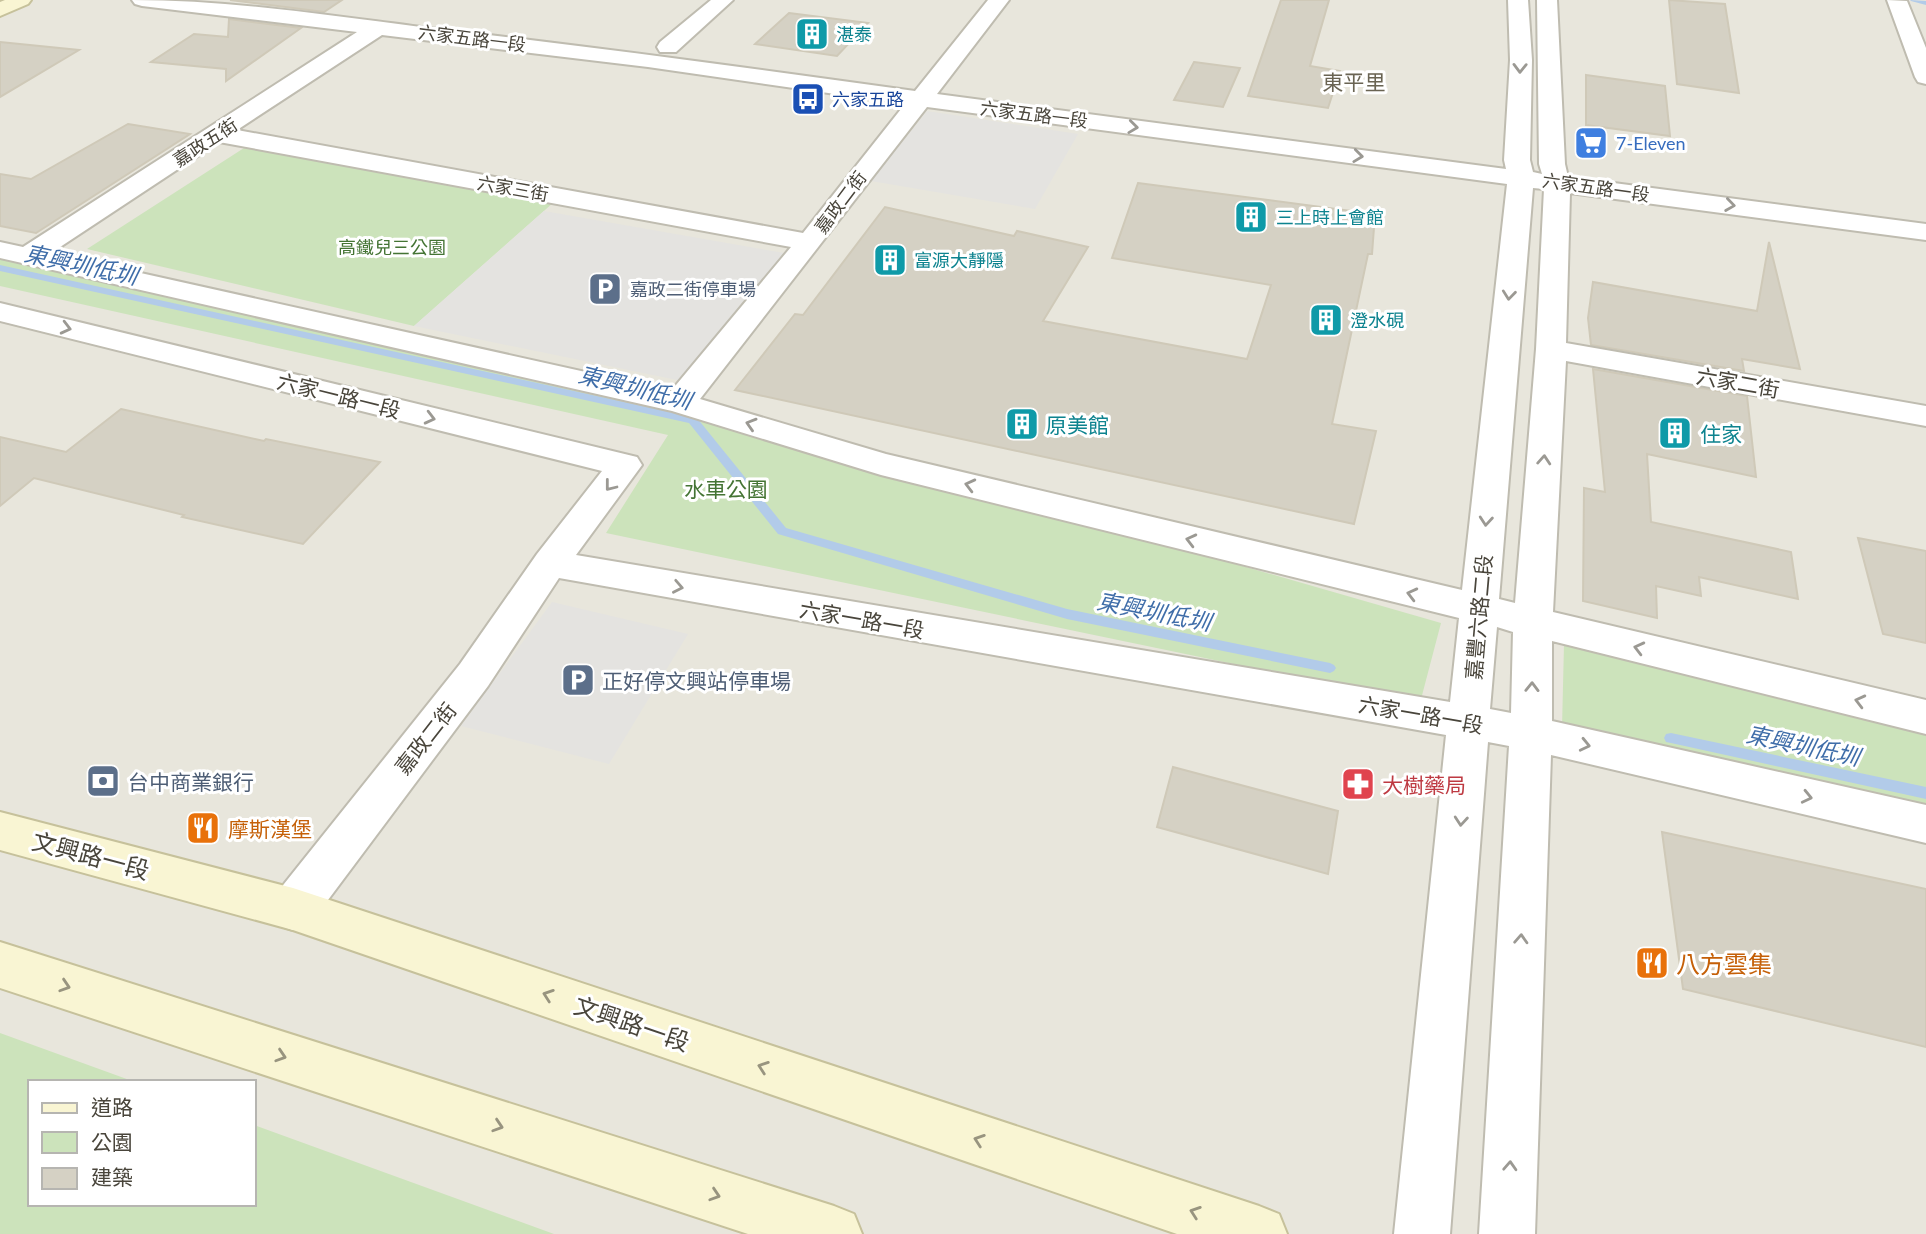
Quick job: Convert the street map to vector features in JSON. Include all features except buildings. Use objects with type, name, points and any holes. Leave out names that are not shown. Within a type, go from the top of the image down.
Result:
[{"type":"street","points":[[0,10],[21,0]]},
{"type":"street","name":"六家五路一段","points":[[142,0],[927,90],[1537,171],[1926,214]]},
{"type":"street","name":"六家五路一段","points":[[257,0],[668,47],[927,90]]},
{"type":"street","points":[[668,47],[723,0]]},
{"type":"street","name":"嘉政二街","points":[[680,403],[999,0]]},
{"type":"street","name":"嘉豐六路二段","points":[[1507,1234],[1531,733],[1533,623],[1551,349],[1537,171],[1521,60],[1518,0]]},
{"type":"street","name":"嘉豐六路二段","points":[[1422,1234],[1471,723],[1478,610],[1537,171],[1548,0]]},
{"type":"street","points":[[1894,0],[1926,9]]},
{"type":"street","points":[[1894,0],[1926,77]]},
{"type":"street","name":"嘉政五街","points":[[15,252],[217,134],[379,27]]},
{"type":"street","name":"六家三街","points":[[217,134],[810,242]]},
{"type":"street","name":"六家五路一段","points":[[1537,171],[1926,232]]},
{"type":"street","points":[[15,252],[680,403],[881,464],[1926,717]]},
{"type":"street","name":"六家一路一段","points":[[0,312],[625,465],[550,563],[707,593],[1531,733],[1926,824]]},
{"type":"street","name":"六家二街","points":[[1551,349],[1926,416]]},
{"type":"street","name":"嘉政二街","points":[[293,909],[474,675],[550,563]]},
{"type":"street","name":"文興路一段","points":[[0,831],[293,909],[1259,1234]]},
{"type":"street","points":[[0,965],[834,1234]]},
{"type":"shaded area","points":[[0,0],[1926,0],[1926,1234],[0,1234]]},
{"type":"shaded area","points":[[927,111],[1078,134],[1035,209],[871,181]]},
{"type":"shaded area","name":"嘉政二街停車場","points":[[544,211],[784,253],[682,381],[414,326]]},
{"type":"shaded area","name":"正好停文興站停車場","points":[[552,602],[688,634],[609,764],[461,726]]},
{"type":"green space","name":"高鐵兒三公園","points":[[244,148],[554,202],[414,326],[87,249]]},
{"type":"green space","name":"水車公園","points":[[0,258],[686,406],[1441,623],[1420,703],[606,533],[668,435],[0,286]]},
{"type":"green space","points":[[1564,644],[1926,733],[1926,811],[1562,728]]},
{"type":"green space","points":[[0,1033],[129,1080],[28,1080],[28,1206],[256,1206],[256,1126],[554,1234],[0,1234]]},
{"type":"waterway","points":[[1913,0],[1926,3]]},
{"type":"waterway","name":"東興圳低圳","points":[[0,268],[693,420],[782,531],[1067,614],[1330,668]]},
{"type":"waterway","name":"東興圳低圳","points":[[1671,738],[1926,793]]},
{"type":"place","name":"湛泰","points":[[812,34]]},
{"type":"place","name":"六家五路","points":[[808,99]]},
{"type":"place","name":"7-Eleven","points":[[1591,143]]},
{"type":"place","name":"三上時上會館","points":[[1251,217]]},
{"type":"place","name":"富源大靜隱","points":[[890,260]]},
{"type":"place","name":"嘉政二街停車場","points":[[605,289]]},
{"type":"place","name":"澄水硯","points":[[1326,320]]},
{"type":"place","name":"原美館","points":[[1022,424]]},
{"type":"place","name":"住家","points":[[1675,433]]},
{"type":"place","name":"正好停文興站停車場","points":[[578,680]]},
{"type":"place","name":"台中商業銀行","points":[[103,781]]},
{"type":"place","name":"大樹藥局","points":[[1358,784]]},
{"type":"place","name":"摩斯漢堡","points":[[203,828]]},
{"type":"place","name":"八方雲集","points":[[1652,963]]},
{"type":"district","name":"東平里","points":[[1354,81]]}]
